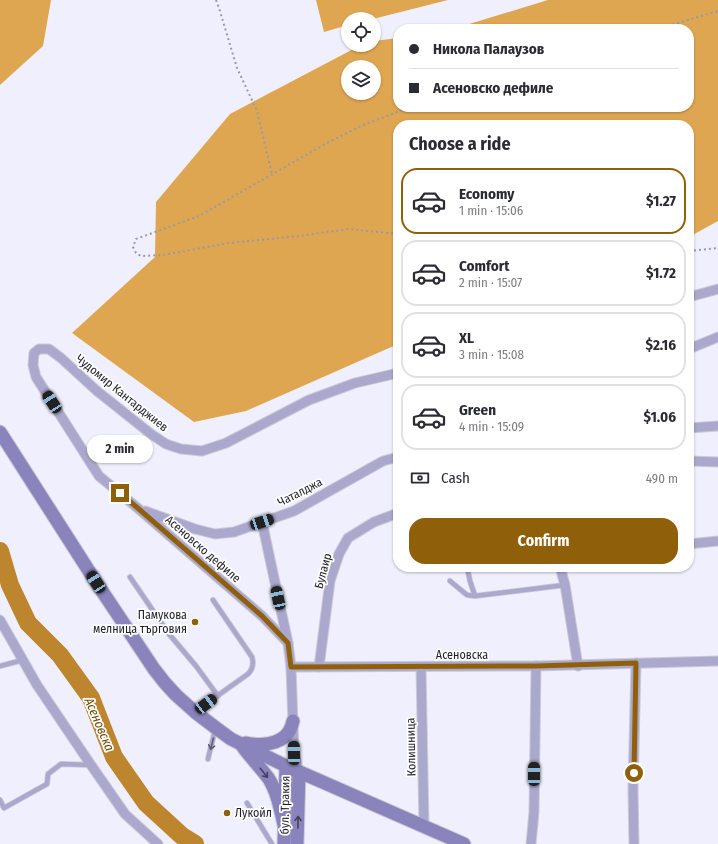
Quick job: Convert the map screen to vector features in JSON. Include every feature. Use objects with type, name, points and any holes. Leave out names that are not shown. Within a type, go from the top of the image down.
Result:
[{"type":"main road","points":[[0,432],[143,653],[165,683],[195,712],[235,741],[299,772],[464,844]]},
{"type":"main road","points":[[235,741],[262,745],[269,744],[283,738],[288,733],[293,721]]},
{"type":"main road","points":[[235,741],[273,786],[279,801],[285,829]]},
{"type":"main road","name":"бул. Тракия","points":[[284,844],[286,766]]},
{"type":"main road","name":"бул. Тракия","points":[[297,844],[299,772]]},
{"type":"main road","points":[[298,800],[302,792],[309,786],[329,785]]},
{"type":"street","points":[[694,296],[718,289]]},
{"type":"street","points":[[694,347],[718,337]]},
{"type":"street","name":"Чудомир Кантарджиев","points":[[99,476],[36,377],[33,365],[34,353],[39,349],[49,349],[97,391],[151,434],[166,444],[181,449],[202,451],[226,443],[309,400],[355,383],[393,373]]},
{"type":"street","points":[[694,428],[718,426]]},
{"type":"street","name":"Чаталджа","points":[[140,510],[214,534],[234,532],[294,511],[383,461],[393,458]]},
{"type":"street","points":[[694,461],[718,462]]},
{"type":"street","name":"Асеновско дефиле","points":[[99,476],[262,616],[288,643]]},
{"type":"street","name":"Булаир","points":[[319,667],[330,581],[339,554],[348,538],[374,522],[393,515]]},
{"type":"street","points":[[262,522],[288,643],[291,667],[294,753],[299,772]]},
{"type":"street","points":[[694,543],[718,540]]},
{"type":"street","points":[[561,572],[578,666]]},
{"type":"street","points":[[0,620],[37,685],[125,814],[158,844]]},
{"type":"street","name":"Асеновска","points":[[291,667],[578,666],[718,661]]},
{"type":"street","points":[[634,844],[633,789],[636,663]]},
{"type":"street","points":[[531,844],[534,812],[536,666]]},
{"type":"street","name":"Колишница","points":[[421,667],[424,827]]},
{"type":"street","points":[[286,766],[294,753]]},
{"type":"lane","points":[[468,572],[475,596]]},
{"type":"lane","points":[[130,577],[169,634],[196,666],[218,696]]},
{"type":"lane","points":[[450,580],[467,595],[475,596],[564,585]]},
{"type":"lane","points":[[195,712],[248,674],[251,671],[254,662],[250,653],[213,600]]},
{"type":"lane","points":[[0,666],[23,660]]},
{"type":"lane","points":[[208,759],[216,728]]},
{"type":"lane","points":[[0,800],[4,808],[46,784],[48,774],[61,764],[91,765]]},
{"type":"lane","points":[[247,803],[272,844]]},
{"type":"path","points":[[216,0],[237,68],[257,111],[272,174]]},
{"type":"path","points":[[675,24],[718,11]]},
{"type":"path","points":[[393,234],[348,229],[300,236],[229,243],[163,255],[141,256],[136,253],[133,247],[136,239],[199,216],[327,143],[363,125],[398,112]]},
{"type":"path","points":[[694,250],[718,248]]},
{"type":"shaded area","points":[[0,0],[51,0],[43,46],[0,85]]},
{"type":"shaded area","points":[[316,0],[448,0],[381,17],[381,12],[341,12],[341,27],[324,32]]},
{"type":"shaded area","points":[[548,0],[718,0],[718,221],[694,234],[694,120],[393,120],[393,346],[246,411],[194,422],[72,333],[155,257],[156,202],[230,114],[348,52],[381,52],[381,40],[393,39],[393,112],[694,112],[694,24],[469,24]]},
{"type":"waterway","name":"Асеновска","points":[[0,551],[10,585],[28,623],[60,655],[91,698],[114,757],[146,803],[182,836],[195,844]]},
{"type":"place","name":"Памукова мелница търговия","points":[[195,622]]},
{"type":"place","name":"Лукойл","points":[[227,813]]},
{"type":"route","points":[[120,493],[262,616],[288,643],[291,667],[578,666],[636,663],[634,773]]}]
